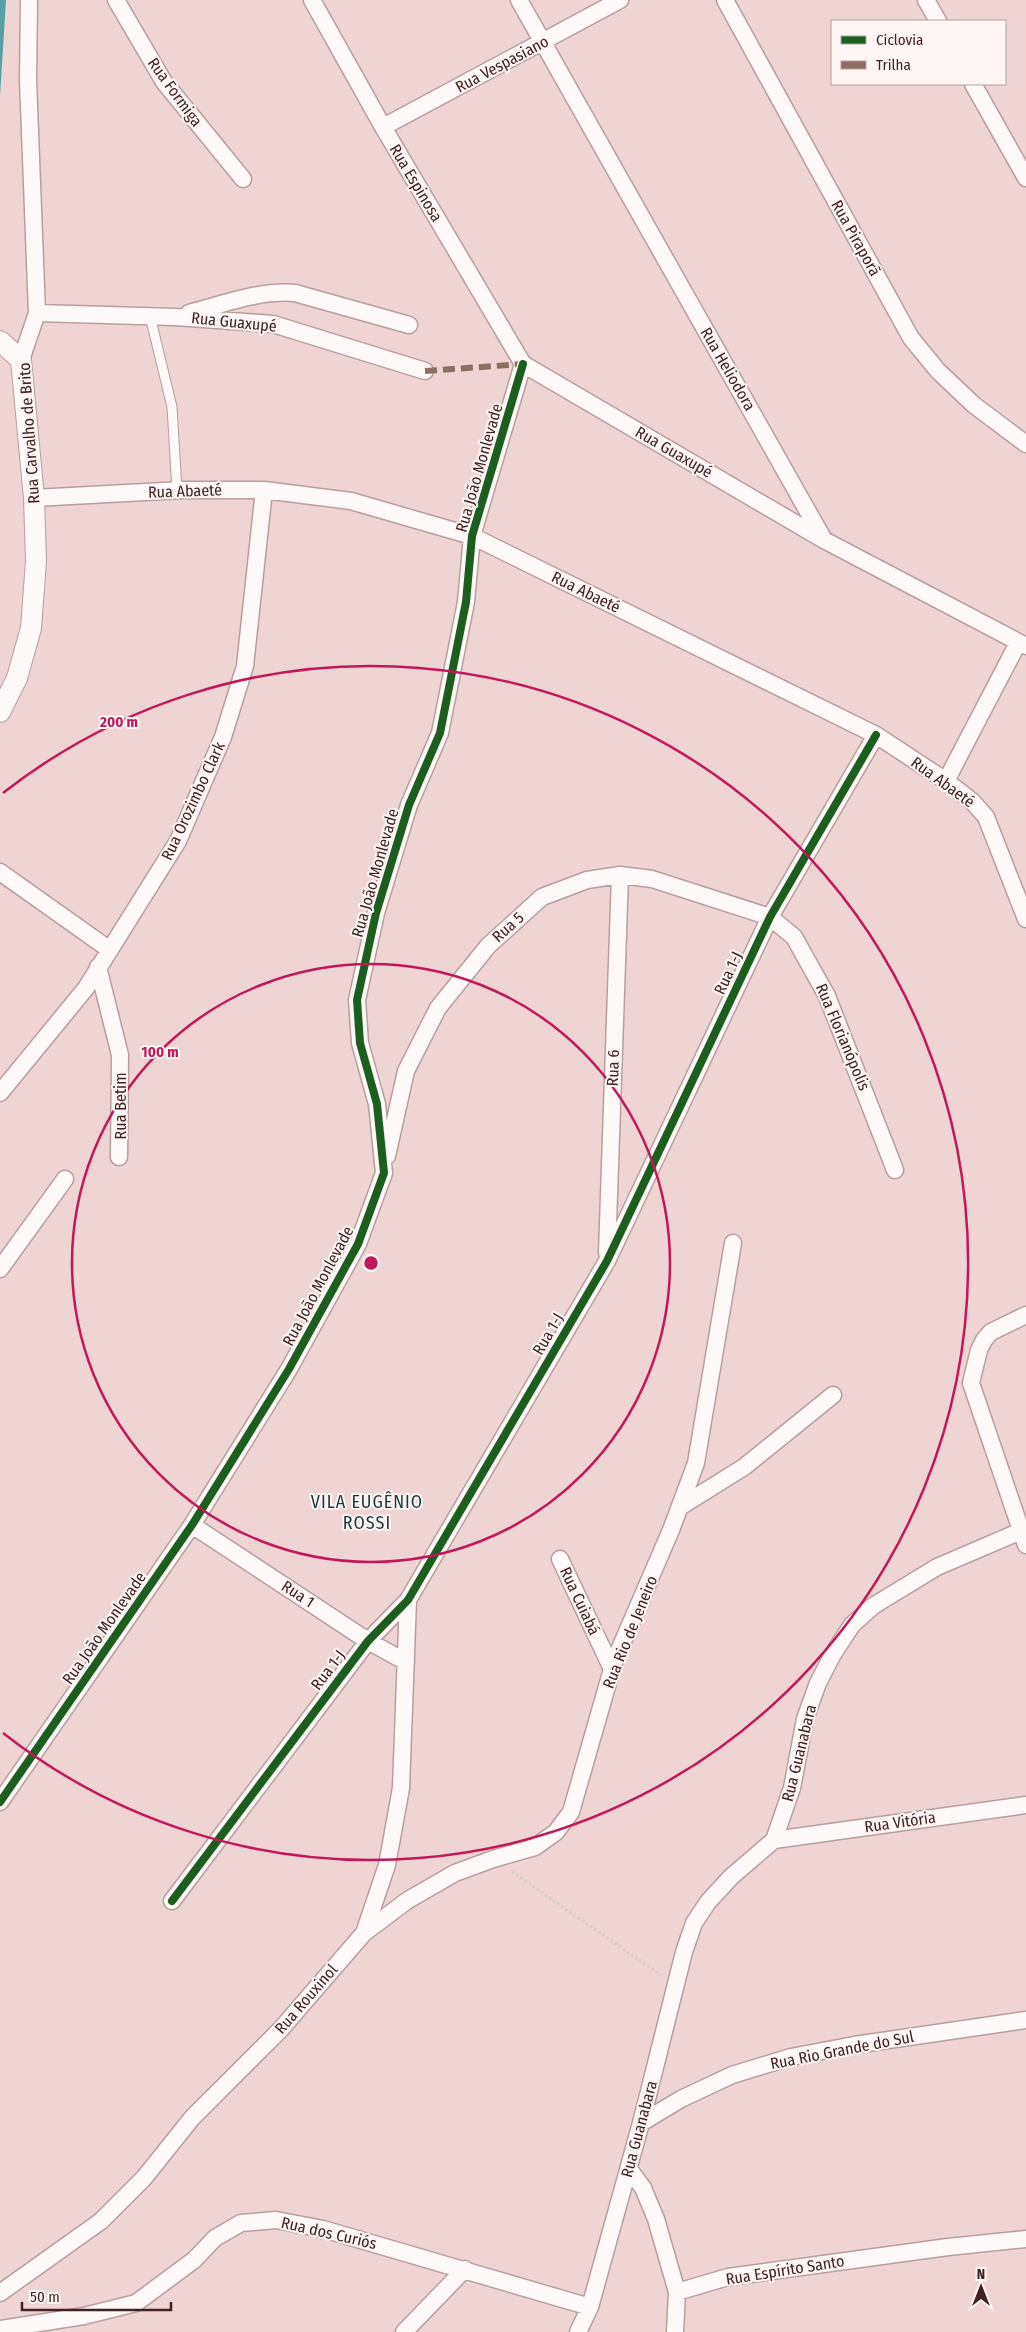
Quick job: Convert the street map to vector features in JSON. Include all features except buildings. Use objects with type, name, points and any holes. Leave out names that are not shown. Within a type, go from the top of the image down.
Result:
[{"type":"street","name":"Rua Carvalho de Brito","points":[[0,712],[17,678],[31,628],[36,561],[34,498],[21,360],[37,313],[28,80],[29,0]]},
{"type":"street","name":"Rua Formiga","points":[[116,0],[164,82],[243,179]]},
{"type":"street","name":"Rua Espinosa","points":[[312,0],[383,127],[524,364]]},
{"type":"street","name":"Rua Heliodora","points":[[519,0],[824,540]]},
{"type":"street","name":"Rua Vespasiano","points":[[383,127],[620,0]]},
{"type":"street","name":"Rua Piraporã","points":[[725,0],[911,338],[938,371],[974,405],[1026,444]]},
{"type":"street","points":[[926,0],[937,20]]},
{"type":"street","points":[[974,85],[1026,178]]},
{"type":"street","points":[[175,317],[251,296],[278,292],[295,293],[409,325]]},
{"type":"street","name":"Rua Guaxupé","points":[[37,313],[175,317],[273,324],[425,372]]},
{"type":"street","points":[[0,341],[21,360]]},
{"type":"street","name":"Rua Guaxupé","points":[[524,364],[824,540]]},
{"type":"street","name":"Rua João Monlevade","points":[[0,1802],[192,1524],[289,1369],[358,1244],[384,1173],[377,1104],[360,1043],[357,1000],[376,913],[403,823],[440,733],[466,602],[472,536],[524,364]]},
{"type":"street","name":"Rua Abaeté","points":[[34,498],[176,490],[264,490],[351,501],[472,536],[876,735],[946,781],[972,801],[986,817],[1026,920]]},
{"type":"street","name":"Rua Orozimbo Clark","points":[[0,1093],[86,988],[178,841],[222,737],[245,666],[264,490]]},
{"type":"street","points":[[824,540],[1022,644],[946,781]]},
{"type":"street","name":"Rua 1-J","points":[[172,1902],[368,1641],[408,1600],[607,1261],[770,917],[876,735]]},
{"type":"street","points":[[0,872],[110,950]]},
{"type":"street","name":"Rua 5","points":[[384,1173],[406,1071],[438,1008],[488,946],[542,897],[587,880],[620,875],[652,879],[770,917]]},
{"type":"street","name":"Rua 6","points":[[607,1261],[620,875]]},
{"type":"street","name":"Rua Florianópolis","points":[[770,917],[794,937],[828,996],[895,1170]]},
{"type":"street","name":"Rua Betim","points":[[98,967],[120,1055],[119,1158]]},
{"type":"street","points":[[0,1269],[65,1179]]},
{"type":"street","name":"Rua Rio de Jeneiro","points":[[364,1933],[408,1900],[455,1873],[493,1859],[535,1847],[556,1832],[571,1812],[612,1669],[680,1507],[696,1463],[733,1243]]},
{"type":"street","points":[[1023,1538],[971,1383],[979,1350],[984,1340],[991,1332],[1026,1315]]},
{"type":"street","points":[[680,1507],[744,1467],[832,1395]]},
{"type":"street","name":"Rua 1","points":[[192,1524],[368,1641],[406,1662]]},
{"type":"street","name":"Rua Guanabara","points":[[590,2307],[629,2169],[684,1952],[699,1916],[730,1877],[774,1840],[792,1788],[805,1719],[818,1683],[833,1654],[852,1625],[874,1606],[937,1567],[1023,1538]]},
{"type":"street","name":"Rua Cuiabá","points":[[560,1559],[612,1669]]},
{"type":"street","name":"Rua Rouxinol","points":[[0,2293],[101,2221],[144,2178],[192,2118],[281,2029],[364,1933],[387,1866],[401,1788],[408,1600]]},
{"type":"street","name":"Rua Vitória","points":[[774,1840],[1026,1805]]},
{"type":"street","name":"Rua Rio Grande do Sul","points":[[641,2123],[681,2099],[732,2075],[791,2057],[854,2045],[1026,2020]]},
{"type":"street","points":[[629,2169],[643,2188],[656,2219],[677,2292],[675,2332]]},
{"type":"street","name":"Rua dos Curiós","points":[[0,2329],[84,2316],[136,2303],[194,2260],[215,2238],[241,2223],[276,2220],[323,2229],[590,2307]]},
{"type":"street","name":"Rua Espírito Santo","points":[[677,2292],[728,2278],[948,2247],[1026,2239]]},
{"type":"street","points":[[404,2332],[465,2269]]},
{"type":"street","points":[[578,2332],[590,2307]]},
{"type":"lane","points":[[150,316],[172,406],[176,490]]},
{"type":"path","points":[[493,1859],[676,1986]]},
{"type":"water","points":[[0,0],[6,0],[0,96]]},
{"type":"marked path","points":[[425,371],[523,364]]},
{"type":"cycle path","points":[[0,1802],[192,1525],[289,1369],[358,1244],[384,1173],[377,1104],[360,1043],[357,1000],[376,913],[409,805],[440,733],[466,602],[472,536],[523,364]]},
{"type":"cycle path","points":[[172,1901],[368,1641],[408,1600],[607,1261],[770,917],[876,735]]},
{"type":"district","name":"VILA EUGÊNIO ROSSI","points":[[367,1512]]}]
